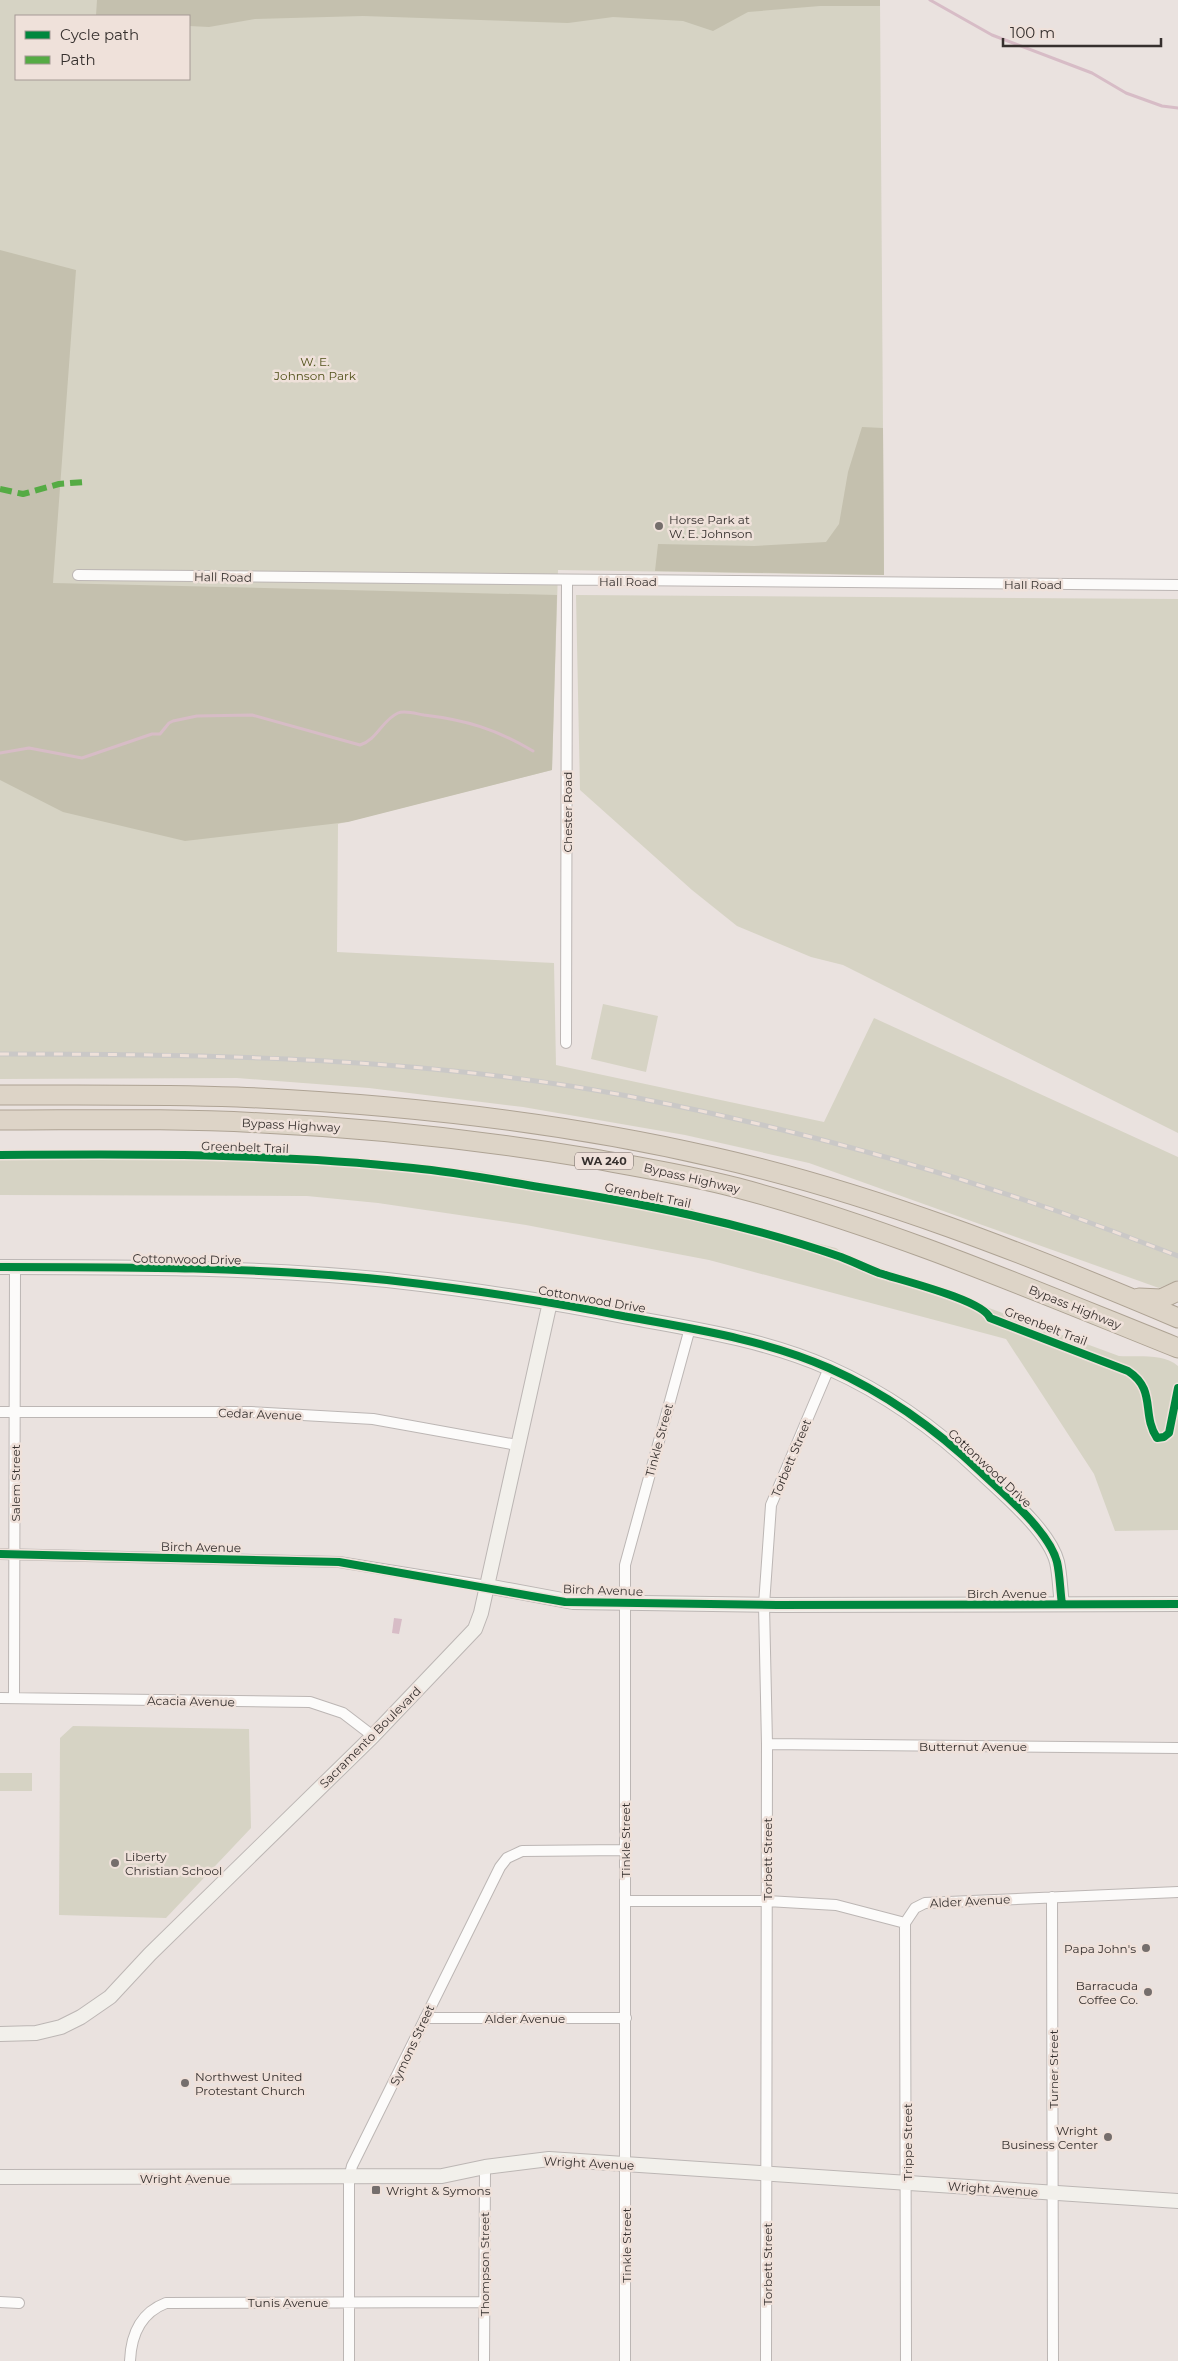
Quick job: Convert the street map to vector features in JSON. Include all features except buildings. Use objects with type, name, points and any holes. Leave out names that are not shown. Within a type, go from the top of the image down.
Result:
[{"type":"highway","name":"Bypass Highway","points":[[0,1096],[196,1096],[334,1102],[450,1113],[642,1142],[715,1157],[843,1192],[999,1245],[1178,1318]]},
{"type":"highway","name":"Bypass Highway","points":[[0,1120],[219,1121],[349,1128],[475,1141],[646,1168],[735,1188],[836,1217],[950,1257],[1178,1348]]},
{"type":"highway","points":[[1130,1298],[1161,1298],[1178,1291]]},
{"type":"street","name":"Hall Road","points":[[78,575],[1178,585]]},
{"type":"street","name":"Chester Road","points":[[566,1043],[567,580]]},
{"type":"street","name":"Cottonwood Drive","points":[[0,1267],[214,1270],[338,1276],[550,1302],[690,1328],[758,1343],[829,1368],[884,1397],[938,1435],[1011,1500],[1042,1535],[1056,1560],[1062,1604]]},
{"type":"street","name":"Salem Street","points":[[14,1698],[16,1554],[15,1267]]},
{"type":"street","name":"Sacramento Boulevard","points":[[0,2034],[36,2032],[61,2027],[82,2017],[102,2003],[373,1736],[475,1629],[487,1586],[550,1302]]},
{"type":"street","name":"Tinkle Street","points":[[625,2361],[627,2164],[624,1901],[625,1564],[690,1328]]},
{"type":"street","name":"Torbett Street","points":[[766,2361],[768,2173],[767,1744],[764,1605],[772,1505],[829,1368]]},
{"type":"street","name":"Cedar Avenue","points":[[0,1412],[251,1412],[373,1419],[517,1444]]},
{"type":"street","name":"Birch Avenue","points":[[0,1554],[339,1562],[487,1586],[565,1602],[764,1605],[1178,1604]]},
{"type":"street","name":"Acacia Avenue","points":[[0,1698],[310,1702],[343,1713],[373,1736]]},
{"type":"street","name":"Butternut Avenue","points":[[767,1744],[1178,1748]]},
{"type":"street","name":"Symons Street","points":[[349,2361],[349,2178],[352,2166],[500,1867],[507,1858],[522,1850],[625,1850]]},
{"type":"street","name":"Alder Avenue","points":[[905,1923],[915,1908],[925,1903],[1178,1892]]},
{"type":"street","name":"Turner Street","points":[[1052,1897],[1053,2361]]},
{"type":"street","points":[[624,1901],[767,1901],[836,1905],[905,1923]]},
{"type":"street","name":"Trippe Street","points":[[905,1923],[906,2361]]},
{"type":"street","name":"Alder Avenue","points":[[425,2018],[626,2018]]},
{"type":"street","name":"Wright Avenue","points":[[0,2177],[349,2178],[442,2176],[485,2167],[549,2159],[1178,2201]]},
{"type":"street","name":"Thompson Street","points":[[484,2361],[485,2167]]},
{"type":"street","points":[[0,2302],[19,2302]]},
{"type":"street","name":"Tunis Avenue","points":[[130,2361],[131,2344],[139,2324],[154,2309],[166,2303],[484,2302]]},
{"type":"green space","name":"W. E. Johnson Park","points":[[0,0],[880,0],[884,575],[558,570],[552,770],[338,824],[337,952],[554,963],[556,1065],[824,1122],[874,1018],[1178,1157],[1178,1280],[1159,1288],[809,1163],[685,1135],[523,1107],[369,1088],[237,1078],[0,1079]]},
{"type":"green space","points":[[576,595],[1178,599],[1178,1133],[843,965],[811,957],[737,926],[692,890],[580,790]]},
{"type":"green space","points":[[603,1004],[658,1016],[646,1072],[591,1059]]},
{"type":"green space","points":[[0,1150],[273,1153],[382,1161],[479,1171],[691,1208],[702,1215],[836,1248],[846,1255],[1119,1356],[1158,1357],[1178,1366],[1178,1530],[1115,1531],[1094,1474],[1006,1339],[709,1260],[526,1225],[378,1203],[307,1196],[0,1195]]},
{"type":"green space","points":[[73,1726],[249,1729],[251,1828],[166,1918],[59,1915],[60,1738]]},
{"type":"green space","points":[[0,1773],[32,1773],[32,1791],[0,1791]]},
{"type":"shaded area","points":[[97,0],[880,0],[880,6],[820,6],[748,12],[713,31],[683,21],[613,17],[568,23],[363,16],[255,19],[209,27],[190,26],[190,15],[96,15]]},
{"type":"shaded area","points":[[0,250],[76,270],[53,583],[557,595],[552,770],[348,822],[185,841],[63,812],[0,780]]},
{"type":"shaded area","points":[[862,427],[883,428],[884,575],[655,571],[658,544],[754,546],[826,542],[839,524],[848,472]]},
{"type":"shaded area","points":[[394,1618],[402,1619],[399,1634],[392,1633]]},
{"type":"waterway","points":[[930,0],[992,35],[1092,73],[1126,93],[1162,106],[1178,108]]},
{"type":"waterway","points":[[0,753],[29,748],[82,758],[152,734],[160,734],[173,721],[197,716],[252,715],[360,745],[371,739],[392,716],[404,712],[467,723],[493,731],[533,751]]},
{"type":"railway","points":[[0,1054],[158,1055],[318,1060],[477,1073],[633,1097],[788,1131],[890,1158],[992,1189],[1178,1256]]},
{"type":"marked path","points":[[0,489],[23,494],[59,484],[84,482]]},
{"type":"cycle path","name":"Greenbelt Trail","points":[[0,1155],[103,1154],[258,1157],[362,1163],[460,1174],[654,1207],[767,1234],[841,1257],[879,1273],[973,1304],[984,1311],[990,1318],[1128,1371],[1143,1386],[1152,1429],[1157,1438],[1164,1437],[1169,1433],[1178,1388]]},
{"type":"cycle path","points":[[0,1267],[242,1270],[387,1280],[477,1291],[568,1306],[730,1336],[780,1350],[829,1368],[870,1389],[910,1414],[964,1456],[1025,1514],[1045,1538],[1057,1562],[1062,1604]]},
{"type":"cycle path","points":[[0,1554],[339,1562],[565,1602],[777,1605],[1178,1604]]},
{"type":"place","name":"Horse Park at W. E. Johnson","points":[[659,526]]},
{"type":"place","name":"Liberty Christian School","points":[[115,1863]]},
{"type":"place","name":"Papa John's","points":[[1146,1948]]},
{"type":"place","name":"Barracuda Coffee Co.","points":[[1148,1992]]},
{"type":"place","name":"Northwest United Protestant Church","points":[[185,2083]]},
{"type":"place","name":"Wright Business Center","points":[[1108,2137]]},
{"type":"place","name":"Wright & Symons","points":[[376,2190]]}]
